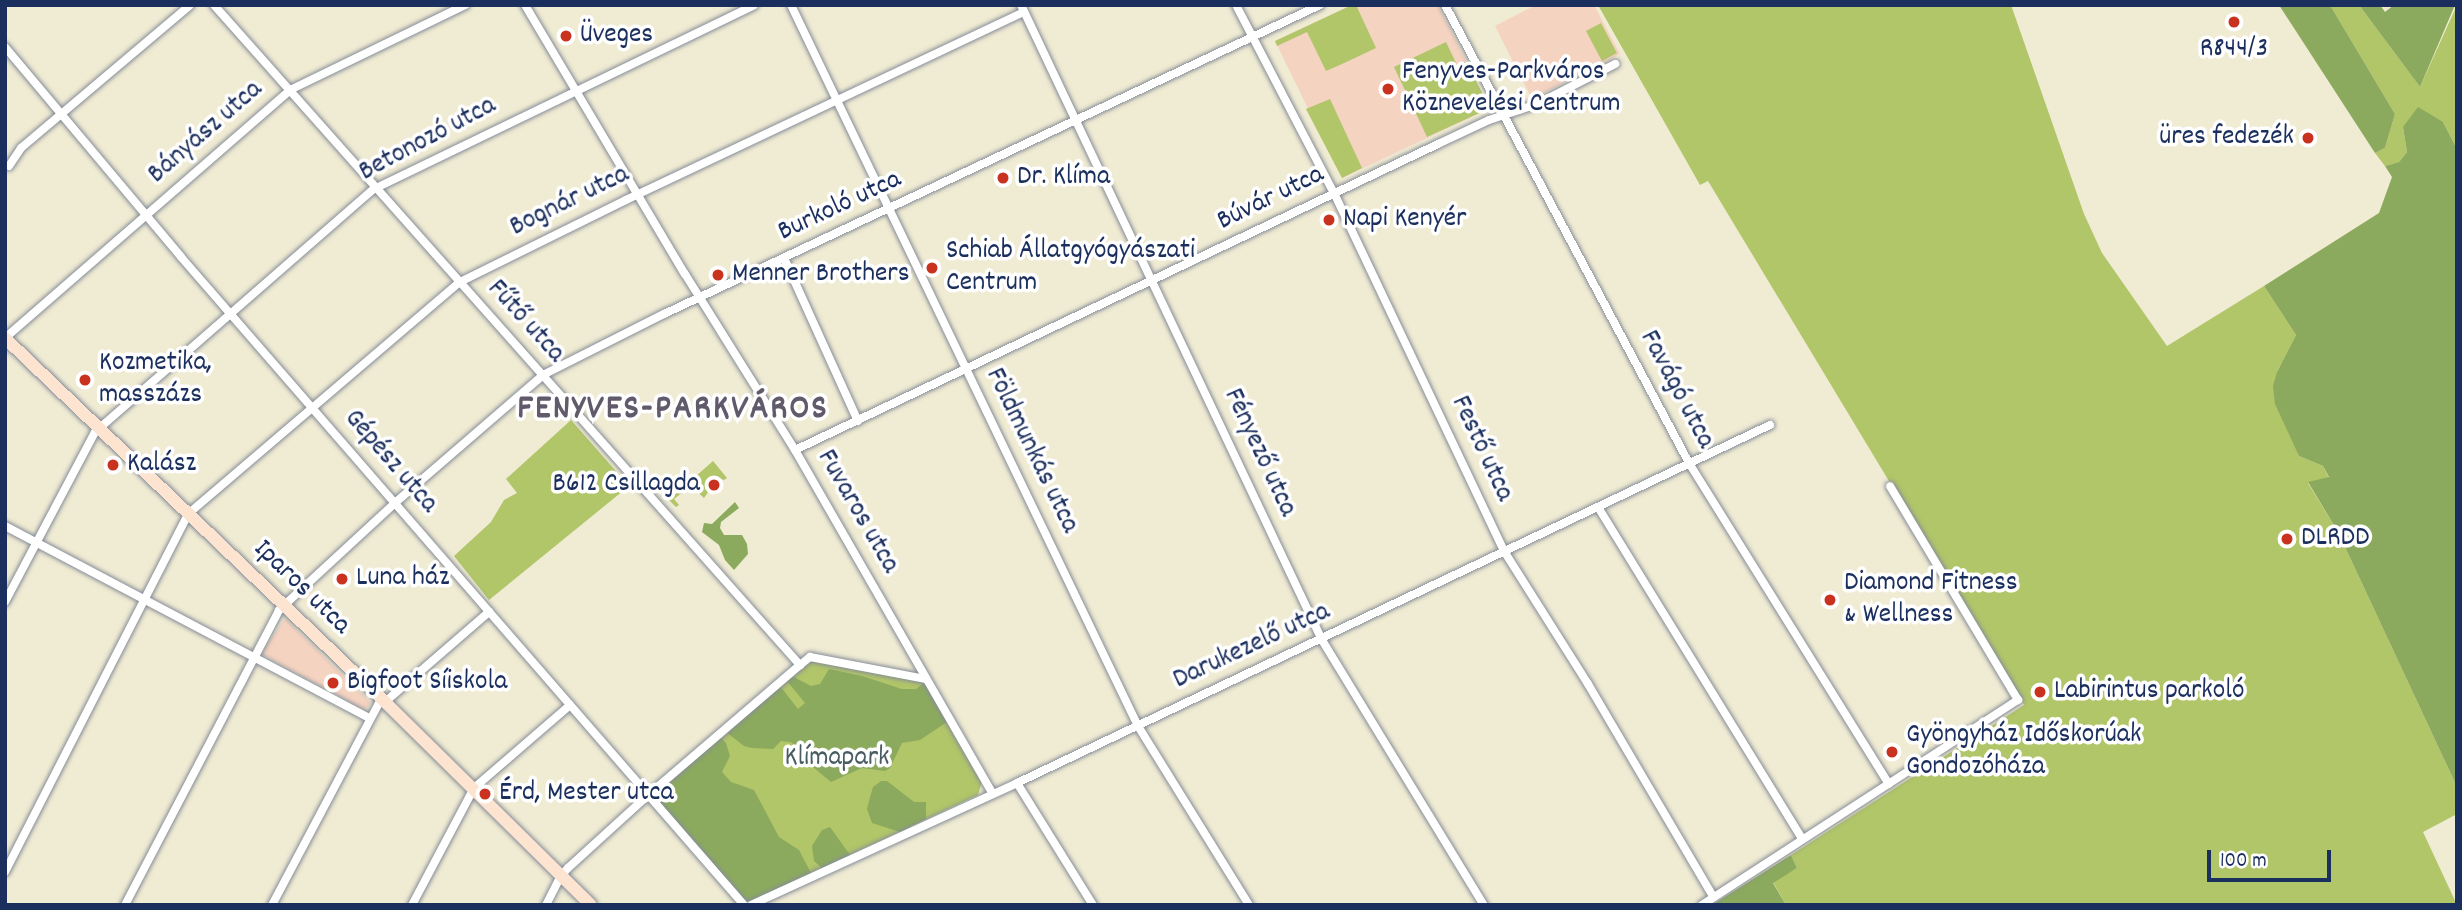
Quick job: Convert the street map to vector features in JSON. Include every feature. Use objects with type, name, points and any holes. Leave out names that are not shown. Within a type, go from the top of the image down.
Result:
[{"type":"street","points":[[9,166],[21,148],[59,114],[190,5]]},
{"type":"street","name":"Fűtő utca","points":[[214,5],[374,189],[800,665]]},
{"type":"street","name":"Bányász utca","points":[[5,338],[290,90],[466,5]]},
{"type":"street","name":"Fuvaros utca","points":[[525,5],[637,194],[795,450],[992,793]]},
{"type":"street","name":"Betonozó utca","points":[[99,428],[374,189],[754,5]]},
{"type":"street","name":"Földmunkás utca","points":[[791,5],[1139,726],[1249,905]]},
{"type":"street","name":"Festő utca","points":[[1236,5],[1334,194],[1504,551],[1588,684],[1713,896]]},
{"type":"street","name":"Burkoló utca","points":[[125,905],[253,654],[283,606],[396,502],[543,375],[700,297],[1320,5]]},
{"type":"street","name":"Favágó utca","points":[[1446,5],[1689,463],[1889,784]]},
{"type":"street","name":"Bognár utca","points":[[188,514],[314,409],[458,283],[1023,8]]},
{"type":"street","name":"Fényező utca","points":[[1023,8],[1322,640],[1484,905]]},
{"type":"street","name":"Gépész utca","points":[[5,47],[146,216],[744,905]]},
{"type":"street","name":"Búvár utca","points":[[795,450],[1334,194],[1503,116],[1537,104],[1615,64]]},
{"type":"street","points":[[784,258],[858,421]]},
{"type":"street","name":"Iparos utca","points":[[5,338],[474,788],[591,905]]},
{"type":"street","name":"Darukezelő utca","points":[[751,905],[1322,640],[1770,425]]},
{"type":"street","points":[[5,602],[99,428]]},
{"type":"street","points":[[1702,905],[2018,700],[1890,486]]},
{"type":"street","points":[[1598,507],[1802,839]]},
{"type":"street","points":[[5,872],[188,514]]},
{"type":"street","points":[[5,526],[253,654],[369,718]]},
{"type":"street","points":[[272,905],[369,718],[383,701],[489,612]]},
{"type":"street","points":[[545,905],[561,876],[647,796],[810,657],[925,679]]},
{"type":"street","points":[[412,905],[474,788],[570,705]]},
{"type":"street","points":[[1017,783],[1093,905]]},
{"type":"shaded area","name":"Fenyves-Parkváros Köznevelési Centrum","points":[[1352,5],[1438,5],[1487,102],[1483,104],[1486,110],[1342,178],[1275,41]]},
{"type":"shaded area","points":[[1536,5],[1594,5],[1620,54],[1532,99],[1495,26]]},
{"type":"shaded area","name":"Bigfoot Síiskola","points":[[285,618],[371,703],[365,710],[261,654]]},
{"type":"green space","points":[[1356,5],[1376,48],[1326,71],[1307,32],[1277,46],[1275,41]]},
{"type":"green space","points":[[1598,5],[2011,5],[2084,214],[2102,253],[2167,346],[2264,286],[2296,335],[2277,372],[2299,456],[2323,466],[2329,478],[2308,483],[2338,532],[2457,787],[2457,814],[2423,832],[2457,905],[1786,905],[1773,882],[1797,868],[1791,855],[2024,705],[1708,181],[1700,185]]},
{"type":"green space","points":[[2279,5],[2330,5],[2395,114],[2385,148],[2375,153]]},
{"type":"green space","points":[[2330,5],[2359,5],[2420,87],[2457,5],[2457,149],[2443,122],[2403,127],[2407,152],[2399,162],[2385,166],[2375,153],[2385,148],[2395,114]]},
{"type":"green space","points":[[2359,5],[2380,5],[2385,12],[2394,5],[2455,5],[2420,87]]},
{"type":"green space","points":[[1601,23],[1617,53],[1602,61],[1586,31]]},
{"type":"green space","points":[[1446,42],[1457,65],[1466,62],[1487,102],[1483,104],[1486,110],[1427,137],[1394,67]]},
{"type":"green space","points":[[1330,99],[1362,168],[1342,178],[1306,109]]},
{"type":"green space","points":[[2418,107],[2443,122],[2457,149],[2457,787],[2338,532],[2308,482],[2329,477],[2323,466],[2299,456],[2275,404],[2273,386],[2277,372],[2296,335],[2264,286],[2379,213],[2392,177],[2385,166],[2399,162],[2407,152],[2403,127]]},
{"type":"green space","points":[[571,420],[629,486],[489,600],[454,556],[491,522],[504,500],[517,493],[506,479]]},
{"type":"green space","points":[[713,461],[727,478],[724,480],[716,477],[709,484],[711,488],[704,498],[691,486],[674,499],[679,505],[676,507],[669,500]]},
{"type":"green space","points":[[735,502],[739,508],[721,522],[720,528],[724,535],[742,535],[747,544],[748,554],[734,570],[725,560],[719,545],[702,532],[704,523],[712,524]]},
{"type":"green space","name":"Klímapark","points":[[810,660],[925,682],[982,782],[978,795],[747,903],[652,795]]},
{"type":"green space","points":[[829,669],[902,689],[916,689],[925,682],[947,722],[920,740],[902,743],[890,768],[885,771],[862,768],[831,782],[813,767],[801,748],[790,742],[781,741],[773,749],[752,748],[744,746],[726,732],[780,686],[798,709],[805,703],[787,681],[792,676],[811,686],[820,684]]},
{"type":"green space","points":[[720,737],[726,743],[730,756],[722,772],[731,782],[754,790],[779,837],[799,850],[811,873],[747,903],[652,795]]},
{"type":"green space","points":[[881,781],[887,781],[914,802],[926,802],[926,819],[900,832],[872,823],[867,809],[873,787]]},
{"type":"green space","points":[[830,827],[850,855],[822,868],[814,861],[812,846],[822,830]]},
{"type":"green space","points":[[1791,855],[1797,868],[1773,883],[1786,905],[1712,905]]},
{"type":"place","name":"R844/3","points":[[2234,22]]},
{"type":"place","name":"Üveges","points":[[566,36]]},
{"type":"place","name":"Fenyves-Parkváros Köznevelési Centrum","points":[[1388,89]]},
{"type":"place","name":"üres fedezék","points":[[2308,138]]},
{"type":"place","name":"Dr. Klíma","points":[[1003,178]]},
{"type":"place","name":"Napi Kenyér","points":[[1329,220]]},
{"type":"place","name":"Schiab Állatgyógyászati Centrum","points":[[932,268]]},
{"type":"place","name":"Menner Brothers","points":[[718,275]]},
{"type":"place","name":"Kozmetika, masszázs","points":[[85,380]]},
{"type":"place","name":"Kalász","points":[[113,465]]},
{"type":"place","name":"B612 Csillagda","points":[[714,485]]},
{"type":"place","name":"DLRDD","points":[[2287,539]]},
{"type":"place","name":"Luna ház","points":[[342,579]]},
{"type":"place","name":"Diamond Fitness & Wellness","points":[[1830,600]]},
{"type":"place","name":"Bigfoot Síiskola","points":[[333,683]]},
{"type":"place","name":"Labirintus parkoló","points":[[2040,692]]},
{"type":"place","name":"Gyöngyház Időskorúak Gondozóháza","points":[[1892,752]]},
{"type":"place","name":"Érd, Mester utca","points":[[485,794]]},
{"type":"district","name":"FENYVES-PARKVÁROS","points":[[673,410]]}]
